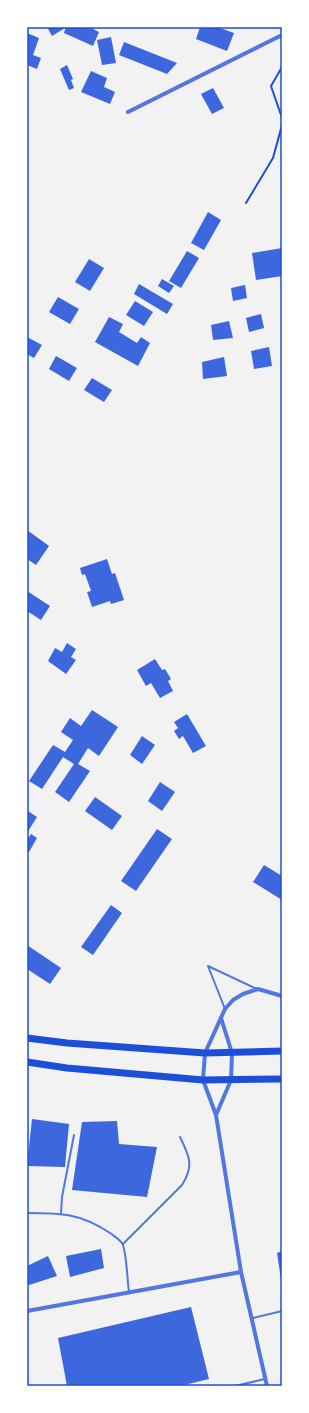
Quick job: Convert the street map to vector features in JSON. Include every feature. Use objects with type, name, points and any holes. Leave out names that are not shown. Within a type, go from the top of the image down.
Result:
[{"type":"highway","points":[[27,1038],[67,1043],[205,1053],[282,1051]]},
{"type":"highway","points":[[27,1062],[67,1068],[203,1080],[282,1079]]},
{"type":"street","points":[[128,112],[282,35]]},
{"type":"street","points":[[267,1386],[241,1272],[216,1115],[203,1080],[205,1053],[225,1009],[233,1000],[243,994],[258,989],[282,996]]},
{"type":"street","points":[[216,1115],[231,1080],[232,1053],[221,1018]]},
{"type":"street","points":[[27,1311],[241,1272]]},
{"type":"lane","points":[[225,1009],[208,966],[258,989]]},
{"type":"lane","points":[[61,1213],[62,1197],[74,1135]]},
{"type":"lane","points":[[123,1244],[182,1185],[188,1175],[190,1163],[189,1155],[180,1137]]},
{"type":"lane","points":[[27,1213],[61,1213],[81,1217],[95,1224],[116,1238],[123,1244],[129,1292]]},
{"type":"lane","points":[[251,1319],[282,1312]]},
{"type":"lane","points":[[235,1386],[265,1379]]},
{"type":"path","points":[[282,67],[272,86],[282,118]]},
{"type":"path","points":[[246,203],[273,158],[282,125]]},
{"type":"building","points":[[47,27],[64,27],[65,28],[52,36]]},
{"type":"building","points":[[66,27],[94,27],[93,29],[99,32],[93,46],[64,33]]},
{"type":"building","points":[[200,27],[217,27],[234,33],[227,51],[196,39]]},
{"type":"building","points":[[27,33],[39,38],[33,55],[41,58],[37,69],[27,65]]},
{"type":"building","points":[[111,37],[116,63],[102,65],[97,40]]},
{"type":"building","points":[[124,42],[177,63],[167,74],[119,55]]},
{"type":"building","points":[[67,65],[73,79],[71,80],[74,88],[69,90],[60,69]]},
{"type":"building","points":[[91,71],[107,78],[104,87],[115,92],[110,104],[81,92]]},
{"type":"building","points":[[213,88],[224,108],[212,114],[201,94]]},
{"type":"building","points":[[208,212],[221,220],[204,250],[191,243]]},
{"type":"building","points":[[282,248],[282,276],[256,280],[252,253]]},
{"type":"building","points":[[187,251],[199,258],[181,288],[169,281]]},
{"type":"building","points":[[89,259],[104,268],[90,291],[75,282]]},
{"type":"building","points":[[162,279],[174,286],[169,293],[158,286]]},
{"type":"building","points":[[139,284],[173,304],[167,314],[134,294]]},
{"type":"building","points":[[245,285],[247,298],[233,301],[231,288]]},
{"type":"building","points":[[58,297],[79,309],[70,324],[49,312]]},
{"type":"building","points":[[135,301],[153,312],[144,326],[126,315]]},
{"type":"building","points":[[261,314],[264,328],[249,332],[246,318]]},
{"type":"building","points":[[109,317],[123,324],[119,332],[137,343],[141,337],[150,343],[138,366],[95,342]]},
{"type":"building","points":[[229,321],[233,338],[213,340],[211,325]]},
{"type":"building","points":[[27,337],[42,345],[34,358],[27,354]]},
{"type":"building","points":[[269,347],[272,366],[254,369],[251,351]]},
{"type":"building","points":[[56,356],[77,368],[69,381],[49,369]]},
{"type":"building","points":[[224,357],[227,376],[203,379],[202,362]]},
{"type":"building","points":[[92,378],[112,390],[104,402],[84,390]]},
{"type":"building","points":[[27,530],[49,546],[36,565],[27,559]]},
{"type":"building","points":[[107,559],[112,574],[115,573],[124,600],[111,604],[110,601],[92,607],[87,592],[91,591],[85,574],[82,575],[80,568]]},
{"type":"building","points":[[27,591],[50,606],[41,620],[27,611]]},
{"type":"building","points":[[67,643],[76,649],[71,657],[76,660],[66,674],[48,661],[55,648],[62,652]]},
{"type":"building","points":[[155,659],[162,670],[165,669],[171,679],[168,681],[173,691],[160,698],[151,683],[146,686],[137,670]]},
{"type":"building","points":[[92,710],[118,727],[99,756],[88,748],[78,764],[90,771],[69,802],[55,792],[74,764],[63,757],[42,789],[29,781],[53,745],[65,752],[73,740],[61,732],[70,718],[81,726]]},
{"type":"building","points":[[187,714],[206,746],[193,753],[183,736],[179,739],[174,731],[178,728],[174,722]]},
{"type":"building","points":[[142,736],[155,745],[142,764],[130,755]]},
{"type":"building","points":[[160,782],[175,792],[162,811],[148,801]]},
{"type":"building","points":[[95,797],[122,816],[112,830],[85,811]]},
{"type":"building","points":[[28,811],[37,817],[27,833],[27,813]]},
{"type":"building","points":[[157,829],[172,839],[136,891],[121,881]]},
{"type":"building","points":[[31,834],[37,838],[29,852],[27,851],[27,840]]},
{"type":"building","points":[[264,865],[282,876],[282,900],[253,882]]},
{"type":"building","points":[[111,905],[122,913],[93,955],[81,947]]},
{"type":"building","points":[[27,945],[61,968],[50,984],[27,969]]},
{"type":"building","points":[[32,1119],[69,1124],[65,1167],[27,1166]]},
{"type":"building","points":[[117,1121],[119,1144],[157,1147],[147,1197],[72,1190],[82,1122]]},
{"type":"building","points":[[101,1249],[104,1268],[70,1277],[66,1256]]},
{"type":"building","points":[[282,1251],[282,1279],[281,1279],[277,1253]]},
{"type":"building","points":[[48,1256],[57,1276],[29,1285],[27,1282],[27,1266]]},
{"type":"building","points":[[191,1307],[209,1379],[180,1386],[67,1386],[58,1338]]}]
